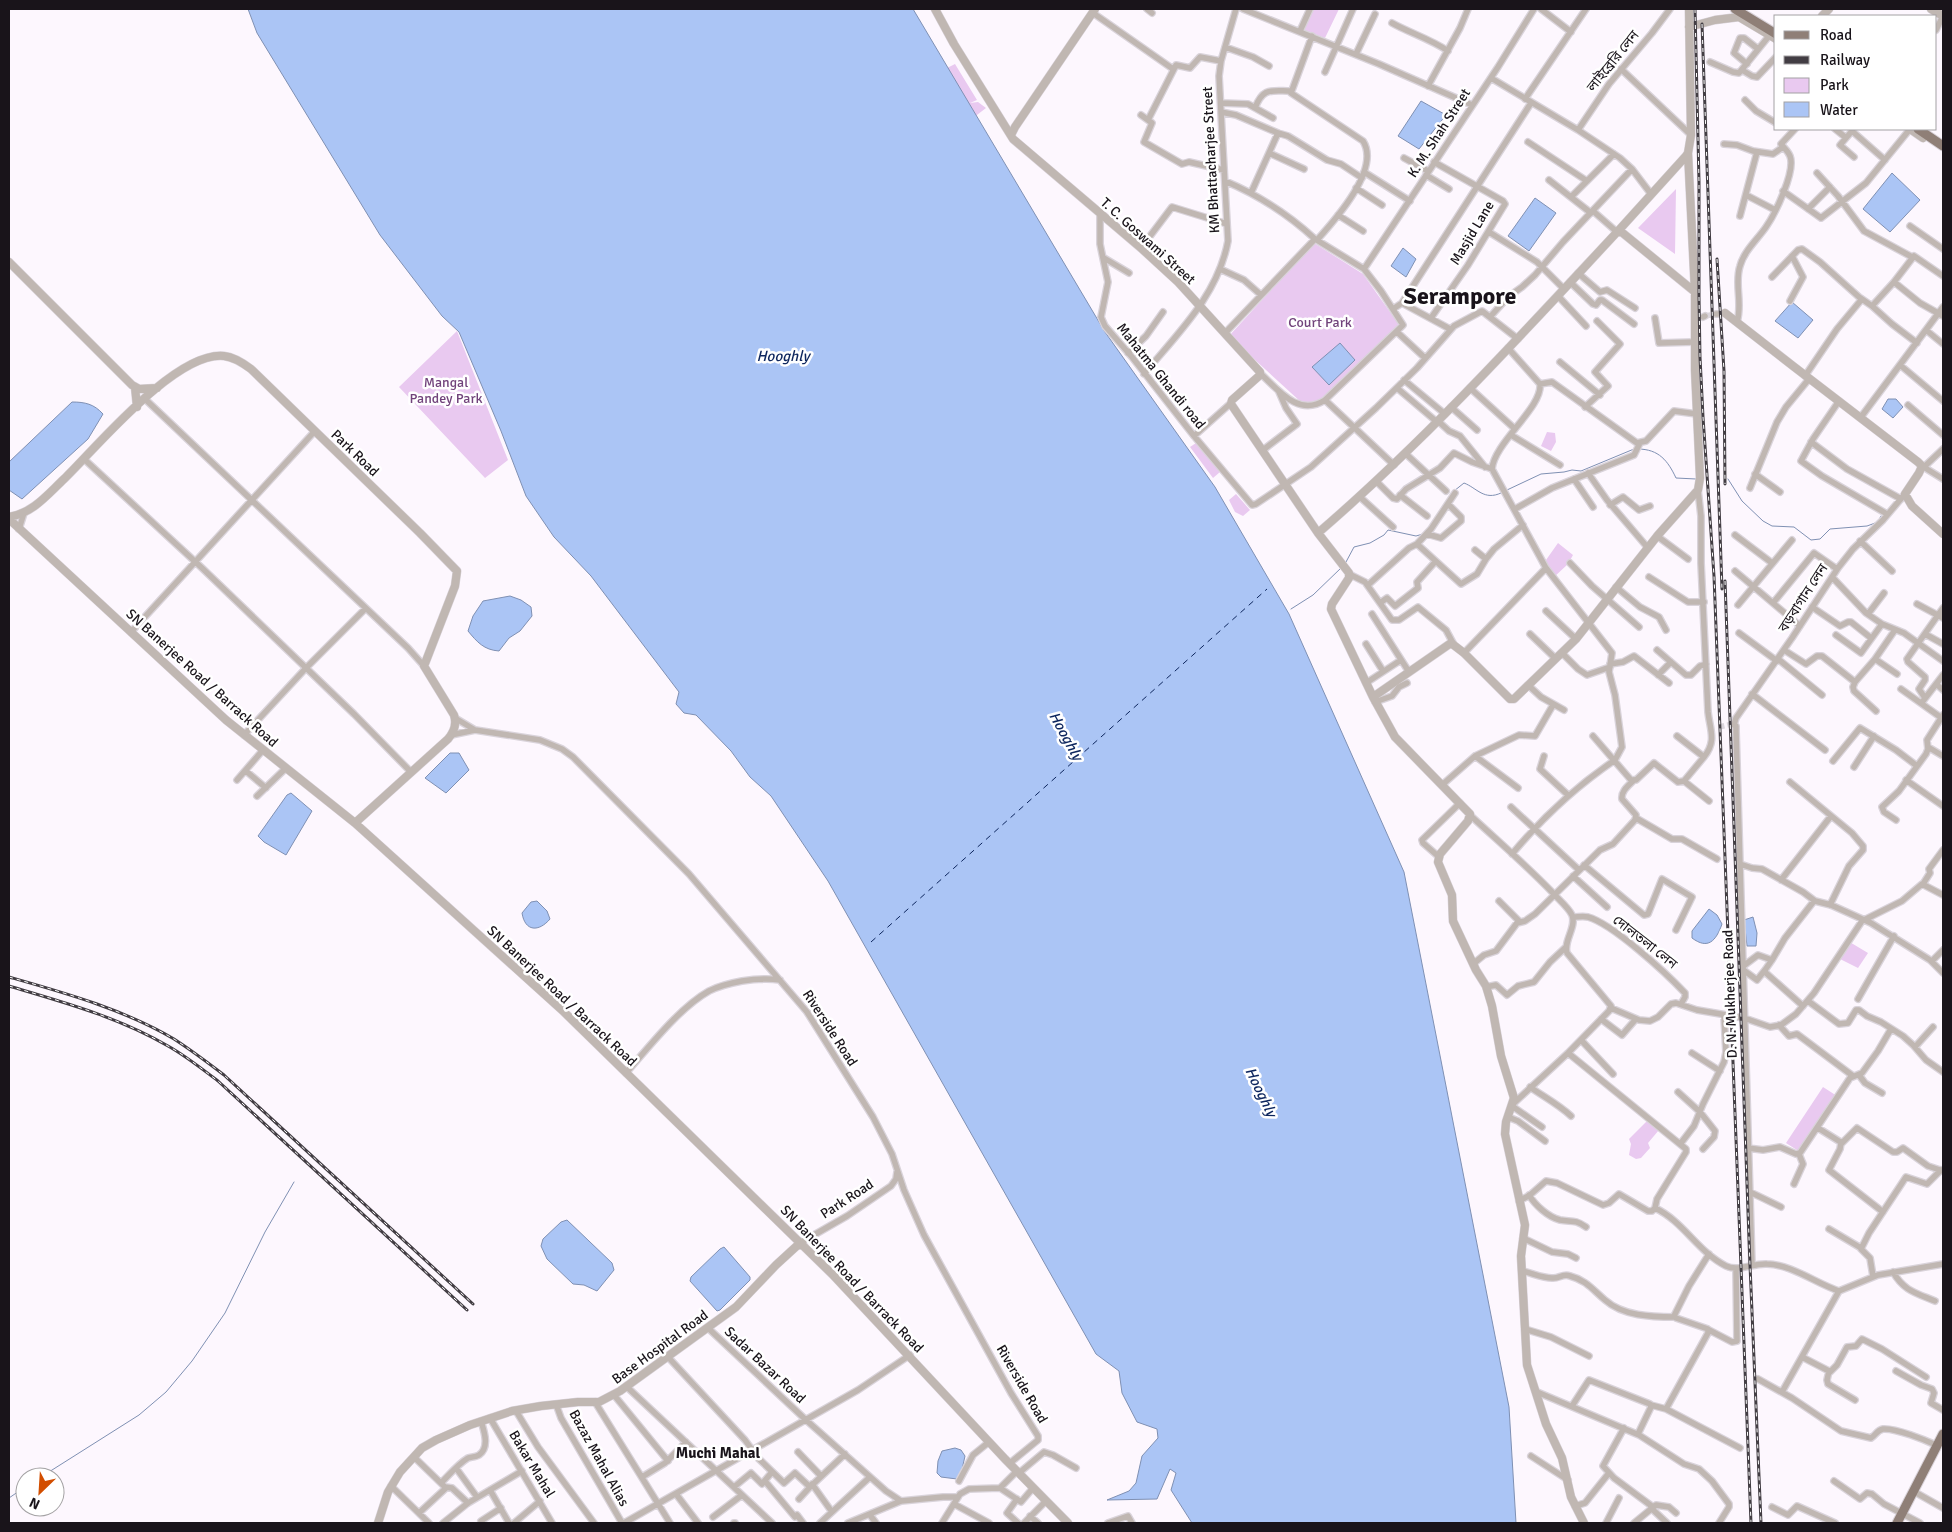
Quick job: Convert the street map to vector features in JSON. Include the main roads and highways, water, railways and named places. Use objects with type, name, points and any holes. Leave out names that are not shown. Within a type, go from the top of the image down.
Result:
[{"type":"main road","points":[[1735,9],[1774,35]]},
{"type":"main road","points":[[1920,130],[1943,144]]},
{"type":"main road","points":[[1897,1523],[1943,1434]]},
{"type":"water","name":"Hooghly","points":[[248,9],[913,9],[1105,332],[1215,487],[1289,614],[1404,872],[1509,1407],[1516,1523],[1192,1523],[1171,1490],[1176,1473],[1170,1469],[1157,1499],[1107,1500],[1129,1491],[1136,1483],[1142,1456],[1158,1438],[1157,1429],[1137,1422],[1122,1393],[1119,1371],[1096,1354],[828,881],[771,796],[750,777],[731,751],[696,715],[684,713],[676,704],[679,692],[591,576],[554,537],[526,496],[459,332],[442,316],[380,235],[257,33]]},
{"type":"water","points":[[1421,101],[1446,115],[1419,149],[1398,136]]},
{"type":"water","points":[[1892,173],[1920,200],[1890,232],[1863,209]]},
{"type":"water","points":[[1535,198],[1556,213],[1529,251],[1508,236]]},
{"type":"water","points":[[1403,248],[1416,259],[1406,277],[1391,266]]},
{"type":"water","points":[[1792,302],[1813,320],[1798,338],[1775,321]]},
{"type":"water","points":[[1340,343],[1355,360],[1329,385],[1312,367]]},
{"type":"water","points":[[1888,399],[1896,399],[1903,407],[1893,418],[1882,409]]},
{"type":"water","points":[[72,402],[89,404],[103,414],[88,439],[22,499],[9,490],[9,462]]},
{"type":"water","points":[[510,596],[521,600],[531,607],[532,616],[520,631],[509,638],[499,651],[489,649],[478,642],[468,631],[473,616],[483,601]]},
{"type":"water","points":[[450,753],[459,753],[469,770],[446,793],[425,778]]},
{"type":"water","points":[[291,793],[312,811],[286,855],[264,842],[258,836],[287,795]]},
{"type":"water","points":[[537,901],[547,911],[550,919],[541,926],[533,928],[526,924],[522,913],[531,902]]},
{"type":"water","points":[[1709,909],[1717,915],[1722,924],[1711,942],[1698,942],[1692,938],[1692,931]]},
{"type":"water","points":[[1753,917],[1757,933],[1756,946],[1747,946],[1744,920]]},
{"type":"water","points":[[567,1220],[612,1263],[614,1270],[597,1291],[584,1285],[573,1284],[547,1259],[541,1246],[543,1239],[561,1222]]},
{"type":"water","points":[[724,1247],[750,1277],[750,1280],[717,1311],[690,1281],[691,1277]]},
{"type":"water","points":[[955,1448],[961,1450],[965,1456],[961,1474],[957,1479],[941,1477],[937,1473],[938,1461],[942,1451]]},
{"type":"waterway","points":[[1507,490],[1541,474],[1572,470],[1581,471],[1634,449]]},
{"type":"waterway","points":[[1638,449],[1652,451],[1662,457],[1670,466],[1676,478],[1696,479]]},
{"type":"waterway","points":[[1728,479],[1742,501],[1763,521],[1772,526],[1794,527],[1811,540],[1820,539],[1830,529],[1867,526],[1878,522],[1881,516]]},
{"type":"waterway","points":[[1454,491],[1464,483],[1485,495],[1490,496],[1501,493]]},
{"type":"waterway","points":[[1346,562],[1354,547],[1370,543],[1384,535],[1388,530],[1416,536],[1423,534]]},
{"type":"waterway","points":[[1291,609],[1313,595],[1341,568]]},
{"type":"waterway","points":[[57,1467],[139,1415],[166,1392],[192,1361],[225,1313],[265,1232],[294,1182]]},
{"type":"waterway","points":[[9,1498],[15,1494]]},
{"type":"tunnel","points":[[1705,316],[1716,314]]},
{"type":"tunnel","points":[[1719,727],[1732,724]]},
{"type":"railway","points":[[1695,9],[1699,182],[1700,357],[1714,576],[1751,1523]]},
{"type":"railway","points":[[1702,24],[1722,589]]},
{"type":"railway","points":[[1717,259],[1724,371],[1725,484]]},
{"type":"railway","points":[[1725,581],[1761,1523]]},
{"type":"railway","points":[[9,977],[114,1010],[155,1028],[193,1052],[224,1075],[473,1304]]},
{"type":"railway","points":[[9,986],[110,1018],[149,1036],[188,1058],[218,1081],[467,1310]]},
{"type":"district","name":"Serampore","points":[[1460,296]]},
{"type":"district","name":"Muchi Mahal","points":[[718,1453]]},
{"type":"park label","name":"Court Park","points":[[1320,322]]},
{"type":"park label","name":"Mangal Pandey Park","points":[[446,390]]}]
